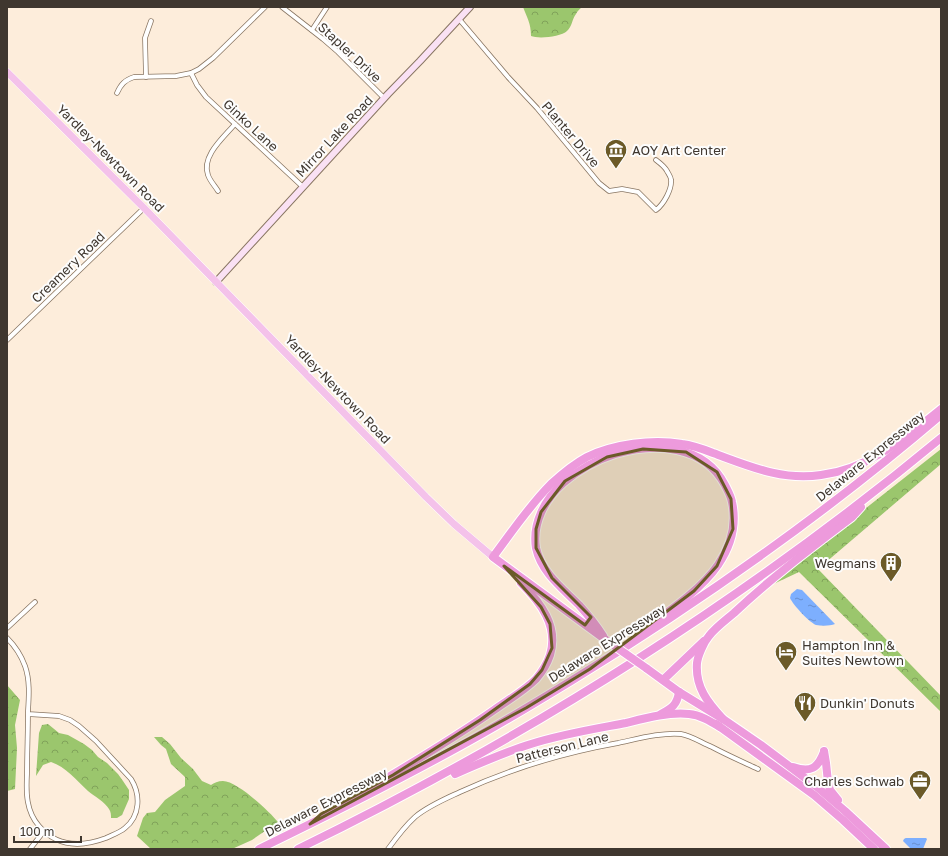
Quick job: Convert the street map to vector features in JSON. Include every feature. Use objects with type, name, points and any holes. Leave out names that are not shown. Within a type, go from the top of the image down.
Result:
[{"type":"highway","points":[[493,557],[535,502],[551,484],[570,467],[597,453],[620,446],[644,442],[670,442],[692,446],[770,472],[792,476],[820,475],[846,470],[871,459],[890,448],[941,409]]},
{"type":"highway","name":"Delaware Expressway","points":[[259,849],[382,788],[464,744],[590,669],[672,617],[765,552],[858,483],[941,415]]},
{"type":"highway","points":[[298,849],[404,796],[473,758],[573,700],[668,640],[763,575],[889,480],[941,438]]},
{"type":"highway","points":[[590,669],[603,656],[650,625],[694,591],[707,579],[726,551],[733,529],[733,508],[731,499],[717,472],[709,464],[693,455],[677,450],[656,448],[630,451],[607,457],[576,473],[565,481],[551,495],[542,512],[538,522],[536,548],[544,568],[588,615],[606,640]]},
{"type":"highway","points":[[663,680],[708,636],[774,576],[852,517],[889,480]]},
{"type":"highway","name":"Yardley-Newtown Road","points":[[493,557],[721,723],[814,795],[874,849]]},
{"type":"highway","points":[[310,824],[321,814],[363,792],[480,720],[530,684],[542,670],[548,660],[552,648],[550,624],[541,607],[504,566]]},
{"type":"highway","points":[[708,636],[700,652],[697,674],[703,693],[721,723]]},
{"type":"highway","points":[[655,717],[673,707],[678,699],[679,692]]},
{"type":"highway","points":[[404,796],[492,758],[531,744],[568,734],[672,714],[689,714],[721,723]]},
{"type":"highway","name":"Yardley-Newtown Road","points":[[721,723],[761,745],[817,787],[886,849]]},
{"type":"highway","points":[[787,765],[805,770],[814,767],[820,761],[824,751],[830,790],[837,799],[864,823],[873,836]]},
{"type":"main road","name":"Mirror Lake Road","points":[[216,282],[384,98],[426,56],[470,7]]},
{"type":"main road","name":"Yardley-Newtown Road","points":[[7,72],[144,208],[426,497],[454,524],[493,557]]},
{"type":"street","points":[[117,93],[125,81],[134,77],[176,76],[199,69],[213,58],[265,7]]},
{"type":"street","name":"Stapler Drive","points":[[282,7],[338,52],[384,98]]},
{"type":"street","points":[[312,30],[327,7]]},
{"type":"street","name":"Planter Drive","points":[[459,19],[508,77],[537,108],[599,183],[609,191],[622,189],[638,192],[656,210],[662,206],[671,180],[667,170],[656,160]]},
{"type":"street","points":[[146,77],[145,38],[151,22]]},
{"type":"street","name":"Ginko Lane","points":[[191,72],[200,90],[206,97],[303,187]]},
{"type":"street","points":[[218,191],[208,175],[207,164],[209,156],[235,124]]},
{"type":"street","name":"Creamery Road","points":[[7,340],[144,208]]},
{"type":"street","points":[[7,628],[35,602]]},
{"type":"street","points":[[7,638],[19,652],[26,671],[28,685],[27,798],[34,819],[44,831],[60,840],[81,844],[91,843],[116,834],[127,826],[134,816],[137,808],[137,795],[134,784],[126,774],[91,736],[70,720],[59,716],[28,714]]},
{"type":"street","name":"Patterson Lane","points":[[388,849],[402,831],[416,817],[455,795],[484,781],[519,768],[594,747],[652,736],[680,734],[694,738],[758,769]]},
{"type":"street","points":[[30,849],[44,831]]},
{"type":"highlighted area","points":[[643,449],[686,452],[717,472],[731,499],[733,529],[717,566],[694,591],[590,669],[526,708],[310,824],[321,814],[393,775],[480,720],[530,684],[542,670],[552,648],[550,624],[541,607],[504,566],[585,625],[591,617],[552,578],[536,548],[536,529],[541,512],[565,481],[607,457]]},
{"type":"green space","points":[[523,7],[582,7],[577,12],[570,27],[564,33],[549,37],[534,37],[531,36],[530,24]]},
{"type":"green space","points":[[941,449],[941,464],[818,569],[941,696],[941,712],[799,572],[767,587]]},
{"type":"green space","points":[[7,685],[20,700],[15,725],[17,748],[15,789],[7,791]]},
{"type":"green space","points":[[48,724],[59,733],[68,735],[84,744],[118,774],[129,790],[129,799],[122,815],[117,818],[111,818],[110,811],[105,804],[88,791],[66,770],[56,764],[51,762],[43,765],[36,776],[39,733],[42,725]]},
{"type":"green space","points":[[154,737],[162,737],[170,744],[202,781],[211,785],[219,781],[229,782],[244,791],[260,804],[278,822],[252,840],[232,849],[151,849],[137,836],[143,818],[147,813],[155,812],[165,800],[185,786],[185,777],[171,764],[166,749]]},
{"type":"water","points":[[797,589],[802,590],[835,624],[826,626],[813,624],[794,605],[790,598],[791,594]]},
{"type":"water","points":[[906,838],[927,839],[923,849],[911,849],[903,841]]},
{"type":"place","name":"AOY Art Center","points":[[616,170]]},
{"type":"place","name":"Wegmans","points":[[891,582]]},
{"type":"place","name":"Hampton Inn & Suites Newtown","points":[[786,672]]},
{"type":"place","name":"Dunkin' Donuts","points":[[805,722]]},
{"type":"place","name":"Charles Schwab","points":[[920,800]]}]
